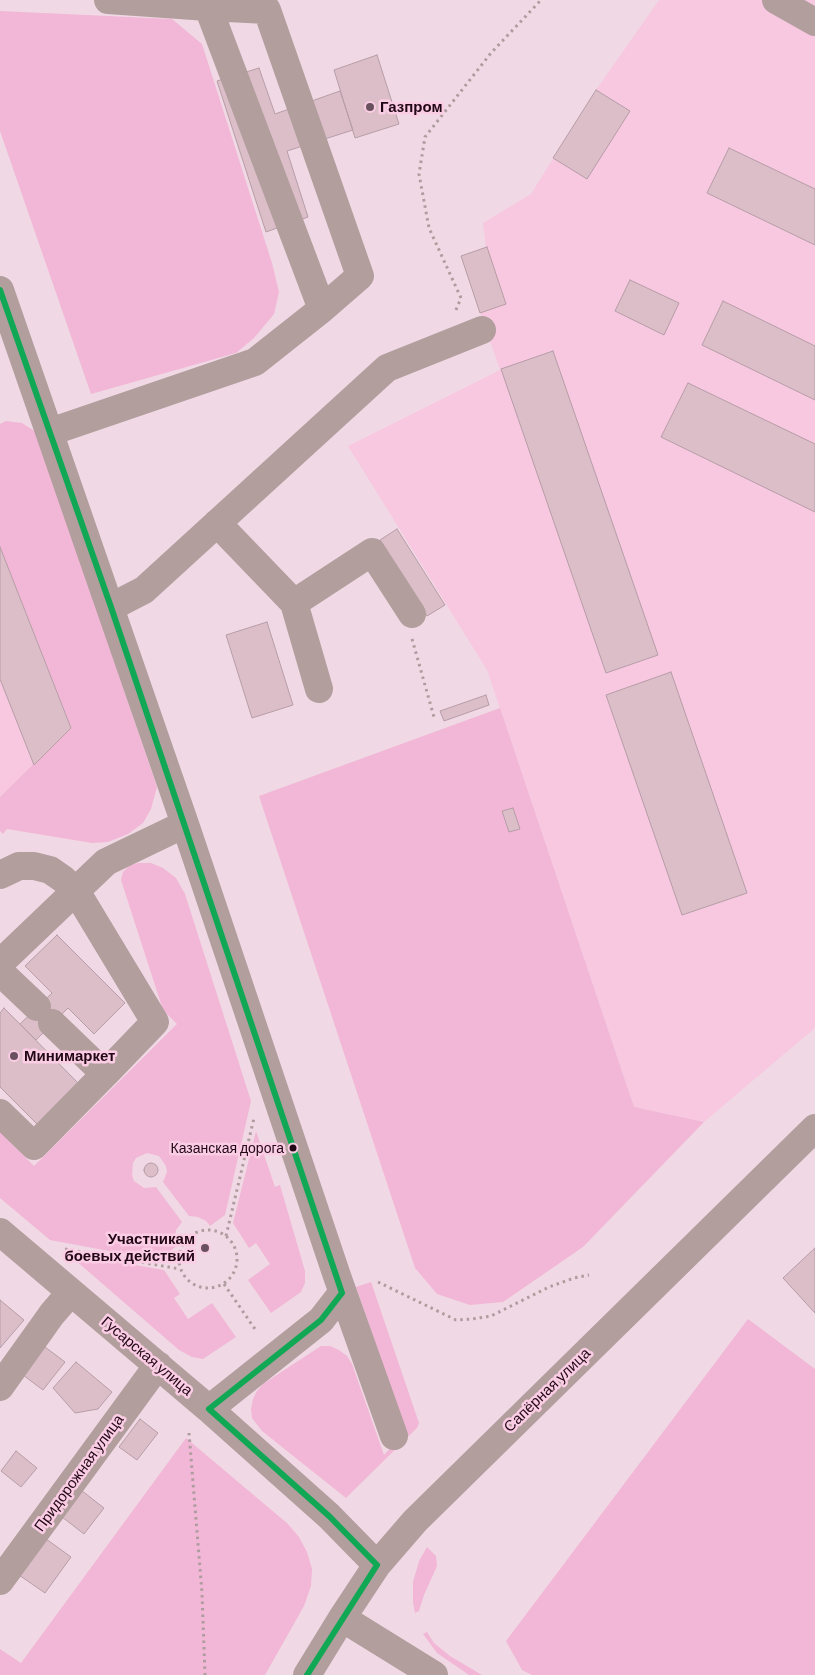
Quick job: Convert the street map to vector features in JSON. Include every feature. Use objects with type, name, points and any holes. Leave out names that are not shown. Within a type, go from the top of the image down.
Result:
[{"type":"street","points":[[50,432],[255,362],[360,276],[268,10],[108,0]]},
{"type":"street","points":[[776,0],[815,22]]},
{"type":"street","points":[[208,7],[322,309]]},
{"type":"street","points":[[0,290],[185,824],[342,1293],[394,1436]]},
{"type":"street","points":[[111,607],[144,590],[387,368],[482,330]]},
{"type":"street","points":[[217,523],[294,603],[319,689]]},
{"type":"street","points":[[294,603],[372,552],[412,614]]},
{"type":"street","points":[[0,963],[106,862],[185,824]]},
{"type":"street","points":[[0,875],[19,866],[34,866],[50,870],[76,891],[155,1022],[34,1146],[0,1113]]},
{"type":"street","points":[[0,972],[105,1074]]},
{"type":"street","name":"Сапёрная улица","points":[[307,1675],[377,1566],[414,1520],[815,1128]]},
{"type":"street","name":"Гусарская улица","points":[[0,1232],[209,1408],[329,1516],[377,1566]]},
{"type":"street","points":[[0,1388],[52,1314],[71,1292]]},
{"type":"street","points":[[209,1408],[321,1320],[342,1293]]},
{"type":"street","name":"Придорожная улица","points":[[0,1581],[158,1365]]},
{"type":"street","points":[[342,1618],[434,1675]]},
{"type":"path","points":[[443,346],[461,298],[429,228],[419,174],[425,137],[491,53],[541,0]]},
{"type":"path","points":[[412,614],[410,630],[434,717]]},
{"type":"path","points":[[226,1236],[255,1115]]},
{"type":"path","points":[[199,1231],[218,1231],[226,1236],[236,1251],[237,1260],[231,1278],[224,1284],[216,1287],[198,1287],[184,1277],[180,1269],[178,1260],[180,1250],[184,1242],[191,1235],[199,1231]]},
{"type":"path","points":[[57,1248],[180,1269]]},
{"type":"path","points":[[378,1282],[456,1320],[491,1316],[548,1287],[589,1275]]},
{"type":"path","points":[[224,1284],[257,1332]]},
{"type":"path","points":[[189,1433],[202,1593],[204,1675]]},
{"type":"shaded area","points":[[659,0],[815,0],[815,1028],[704,1122],[634,1107],[487,670],[348,446],[500,370],[461,256],[486,247],[483,223],[531,194],[596,90]]},
{"type":"shaded area","points":[[0,11],[172,19],[202,44],[272,263],[279,292],[274,314],[254,338],[236,353],[91,394],[0,131]]},
{"type":"shaded area","points":[[6,421],[22,423],[36,432],[157,787],[151,809],[143,823],[128,834],[108,842],[92,843],[7,829],[3,834],[0,831],[0,797],[71,727],[0,547],[0,424]]},
{"type":"shaded area","points":[[0,547],[71,728],[0,797]]},
{"type":"shaded area","points":[[500,708],[634,1107],[704,1122],[583,1247],[503,1302],[470,1305],[437,1294],[415,1268],[259,796]]},
{"type":"shaded area","points":[[138,863],[151,863],[163,868],[176,878],[185,894],[251,1101],[225,1215],[210,1226],[206,1221],[198,1217],[189,1216],[163,1182],[167,1172],[166,1166],[159,1156],[147,1153],[136,1158],[133,1163],[132,1175],[134,1181],[144,1188],[156,1187],[182,1222],[176,1230],[177,1246],[157,1260],[50,1240],[0,1198],[0,1132],[34,1166],[177,1024],[163,1010],[121,880],[123,872],[129,866]]},
{"type":"shaded area","points":[[256,1131],[275,1187],[280,1185],[305,1271],[305,1283],[301,1292],[271,1313],[248,1280],[270,1264],[256,1243],[249,1248],[233,1223]]},
{"type":"shaded area","points":[[67,1253],[164,1270],[180,1294],[174,1298],[188,1319],[212,1303],[236,1337],[203,1359],[192,1357],[179,1350]]},
{"type":"shaded area","points":[[371,1282],[419,1423],[417,1428],[346,1498],[262,1431],[252,1418],[251,1409],[253,1399],[263,1384],[321,1346],[330,1346],[347,1356],[352,1364],[384,1455],[406,1431],[356,1287]]},
{"type":"shaded area","points":[[748,1319],[815,1369],[815,1675],[532,1675],[522,1670],[506,1641]]},
{"type":"shaded area","points":[[186,1438],[288,1524],[299,1537],[307,1552],[312,1569],[311,1586],[304,1606],[265,1675],[0,1675],[0,1649],[21,1663]]},
{"type":"shaded area","points":[[427,1547],[436,1556],[437,1566],[419,1611],[415,1613],[413,1582],[419,1561]]},
{"type":"shaded area","points":[[427,1632],[434,1643],[450,1656],[482,1675],[469,1675],[437,1653],[423,1634]]},
{"type":"building","name":"Газпром","points":[[377,55],[399,124],[355,138],[334,70]]},
{"type":"building","points":[[259,68],[275,114],[340,91],[353,130],[287,151],[308,217],[266,232],[217,81]]},
{"type":"building","points":[[596,90],[630,111],[587,179],[553,158]]},
{"type":"building","points":[[729,148],[815,189],[815,245],[707,193]]},
{"type":"building","points":[[487,247],[506,304],[480,313],[461,256]]},
{"type":"building","points":[[630,280],[679,303],[664,335],[615,311]]},
{"type":"building","points":[[723,301],[815,346],[815,400],[702,345]]},
{"type":"building","points":[[553,351],[658,655],[606,673],[501,369]]},
{"type":"building","points":[[688,383],[815,444],[815,512],[661,437]]},
{"type":"building","points":[[397,529],[445,605],[427,616],[380,540]]},
{"type":"building","points":[[0,547],[71,728],[34,765],[0,679]]},
{"type":"building","points":[[267,622],[293,705],[252,718],[226,635]]},
{"type":"building","points":[[671,672],[747,893],[682,915],[606,695]]},
{"type":"building","points":[[486,695],[489,705],[444,721],[440,711]]},
{"type":"building","points":[[513,808],[520,829],[509,832],[502,811]]},
{"type":"building","points":[[57,935],[125,1003],[94,1034],[68,1008],[36,1040],[20,1024],[52,993],[25,966]]},
{"type":"building","points":[[4,1008],[78,1083],[37,1124],[0,1087],[0,1013]]},
{"type":"building","points":[[151,1163],[156,1165],[158,1170],[156,1175],[151,1177],[146,1175],[144,1170],[146,1165]]},
{"type":"building","points":[[815,1248],[815,1313],[783,1278]]},
{"type":"building","points":[[0,1300],[24,1320],[0,1348]]},
{"type":"building","points":[[45,1347],[65,1362],[43,1390],[23,1375]]},
{"type":"building","points":[[76,1362],[112,1392],[98,1409],[75,1413],[53,1388]]},
{"type":"building","points":[[140,1419],[158,1433],[137,1460],[119,1447]]},
{"type":"building","points":[[16,1451],[37,1468],[21,1487],[1,1471]]},
{"type":"building","points":[[77,1487],[104,1508],[84,1534],[57,1513]]},
{"type":"building","points":[[42,1536],[71,1557],[45,1593],[16,1573]]},
{"type":"transit line","points":[[0,290],[111,607],[342,1293]]},
{"type":"transit line","points":[[209,1409],[321,1320],[342,1293]]},
{"type":"transit line","points":[[209,1409],[329,1516],[377,1565]]},
{"type":"transit line","points":[[307,1675],[377,1565]]},
{"type":"place","name":"Газпром","points":[[370,107]]},
{"type":"place","name":"Минимаркет","points":[[14,1056]]},
{"type":"place","name":"Казанская дорога","points":[[293,1148]]},
{"type":"place","name":"Участникам боевых действий","points":[[205,1248]]}]
